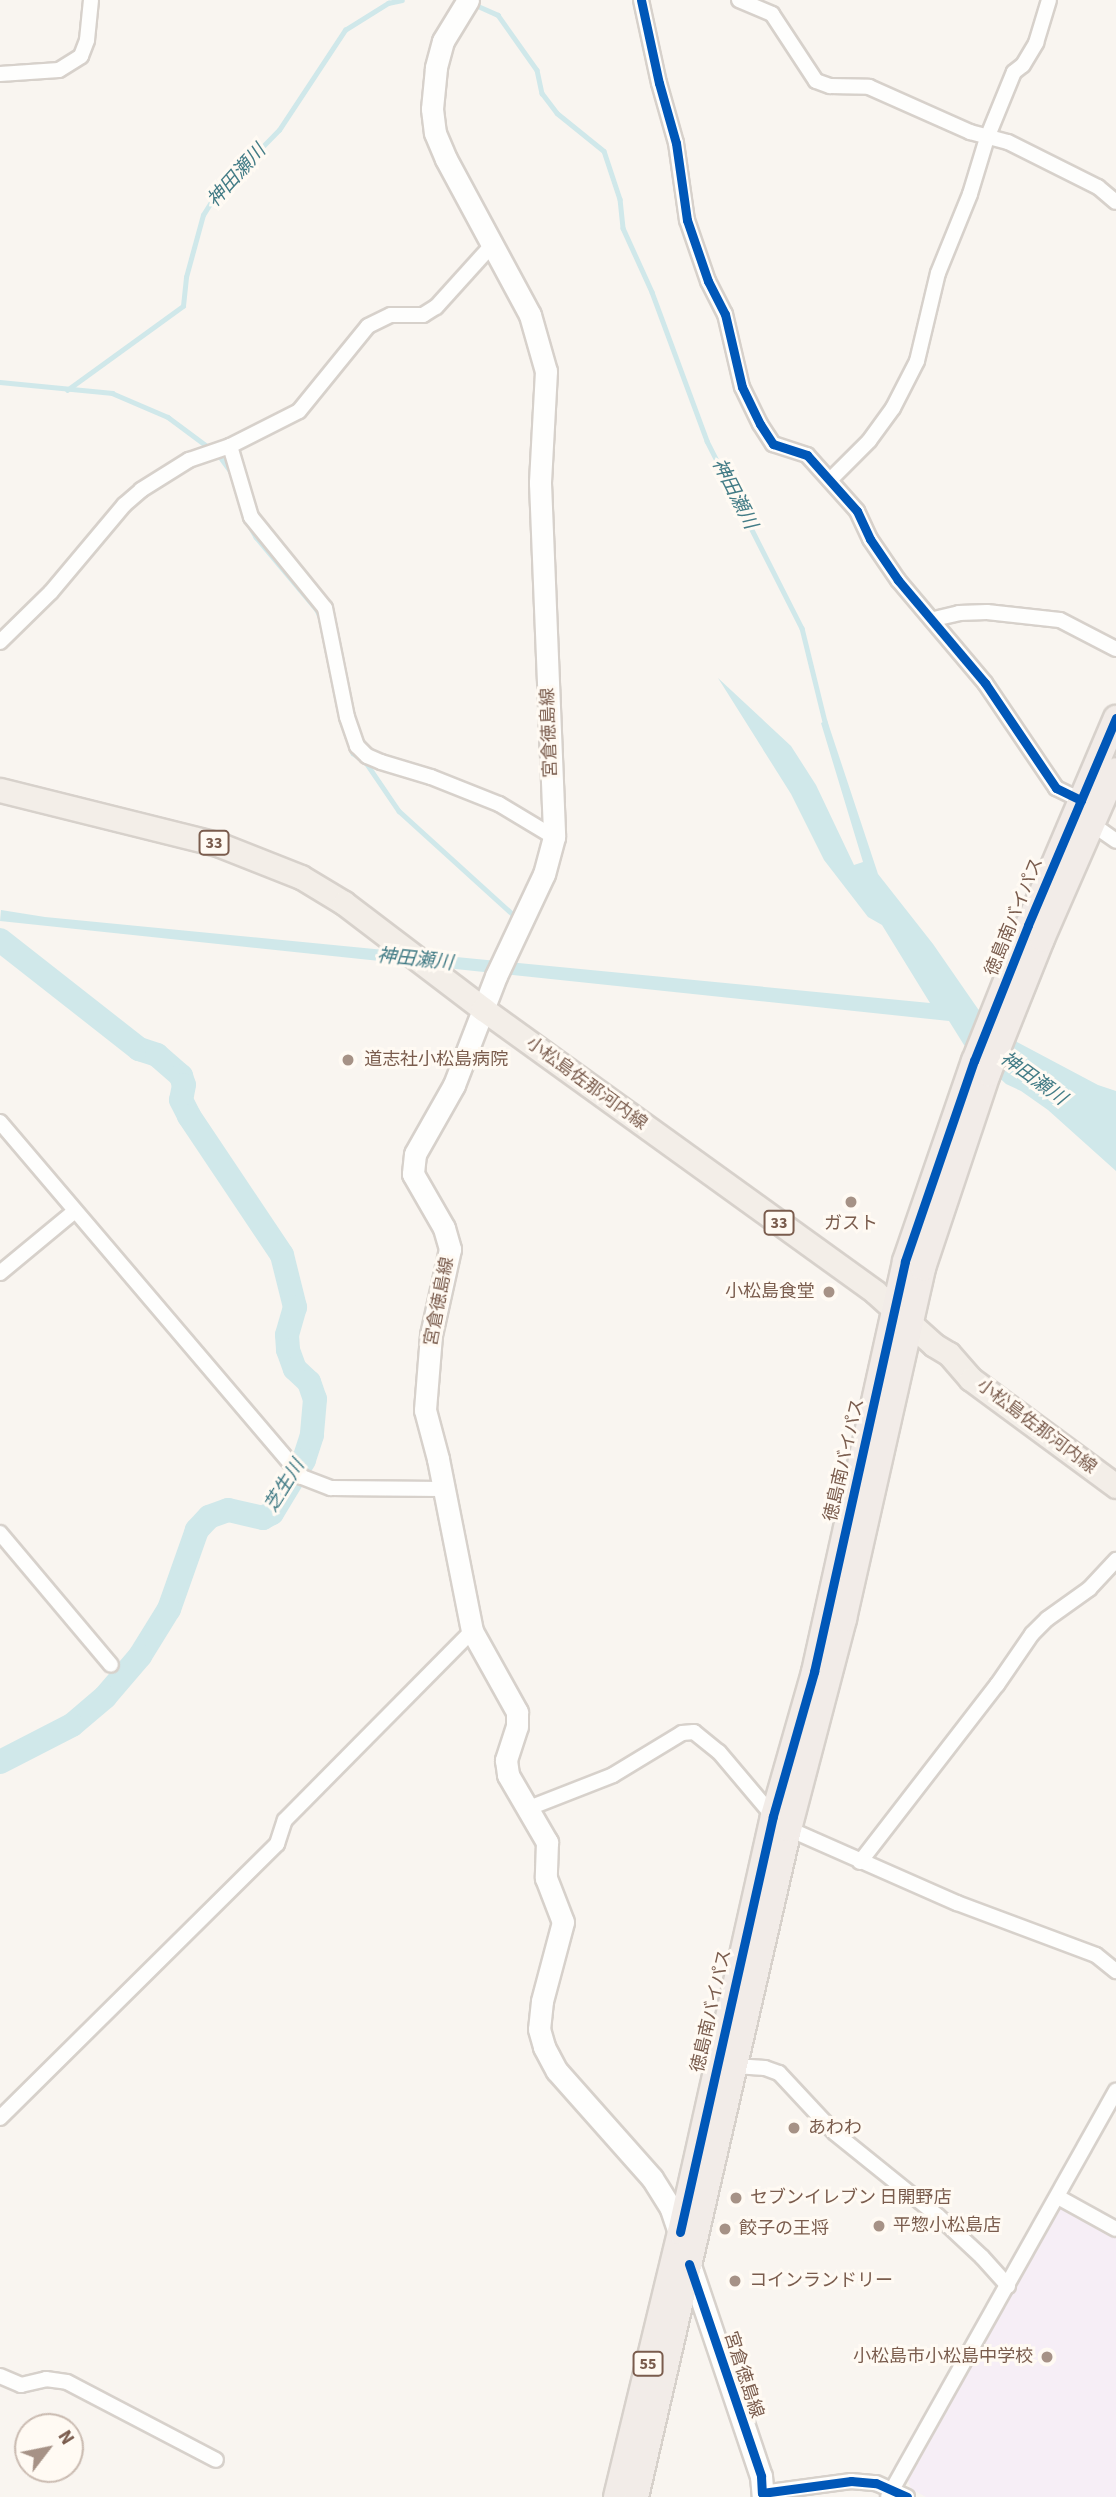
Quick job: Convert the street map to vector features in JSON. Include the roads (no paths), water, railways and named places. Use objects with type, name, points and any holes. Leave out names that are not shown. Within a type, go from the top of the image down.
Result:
[{"type":"highway","name":"徳島南バイパス","points":[[616,2497],[781,1823],[844,1619],[903,1318],[905,1261],[1035,932],[1081,800],[1116,718]]},
{"type":"highway","name":"徳島南バイパス","points":[[1035,932],[1092,824],[1116,770]]},
{"type":"highway","name":"徳島南バイパス","points":[[636,2497],[735,2066],[781,1823]]},
{"type":"main road","name":"宮倉徳島線","points":[[468,0],[443,41],[436,68],[432,109],[435,133],[446,159],[530,315],[546,371],[540,483],[554,837],[544,874],[496,976],[446,1102],[415,1154],[413,1174],[444,1228],[450,1249],[431,1335],[425,1410],[472,1631],[517,1712],[517,1726],[506,1760],[508,1775],[547,1842],[546,1878],[563,1922],[542,2001],[539,2029],[544,2047],[557,2071],[652,2178],[680,2231],[761,2476],[762,2495]]},
{"type":"main road","name":"小松島佐那河内線","points":[[0,790],[220,845],[273,864],[344,903],[483,1009],[869,1288],[949,1354],[971,1379],[1116,1486]]},
{"type":"street","points":[[0,74],[59,70],[81,56],[87,40],[91,0]]},
{"type":"street","points":[[641,0],[659,83],[677,143],[687,220],[708,281],[725,314],[742,387],[773,444],[807,455],[857,511],[870,539],[898,580],[934,619],[985,683],[1056,789],[1081,800]]},
{"type":"street","points":[[740,0],[772,14],[816,81],[830,86],[869,86],[987,138],[1008,142],[1098,187],[1116,202]]},
{"type":"street","points":[[830,480],[869,441],[893,408],[917,361],[938,273],[970,194],[987,138],[1014,72],[1024,65],[1036,43],[1049,0]]},
{"type":"street","points":[[0,642],[51,592],[124,505],[141,490],[189,460],[230,446],[299,411],[368,326],[391,315],[423,315],[436,307],[492,245]]},
{"type":"street","points":[[230,446],[251,517],[326,608],[348,717],[357,746],[367,756],[381,762],[431,777],[499,804],[554,837]]},
{"type":"street","points":[[934,619],[959,613],[987,612],[1060,620],[1116,649]]},
{"type":"street","points":[[1092,824],[1116,841]]},
{"type":"street","points":[[0,1122],[298,1473],[331,1488],[442,1489]]},
{"type":"street","points":[[0,1273],[75,1211]]},
{"type":"street","points":[[0,1533],[111,1665]]},
{"type":"street","points":[[860,1862],[997,1685],[1032,1634],[1046,1619],[1089,1589],[1116,1560]]},
{"type":"street","points":[[0,2118],[277,1844],[285,1820],[472,1631]]},
{"type":"street","points":[[529,1808],[613,1775],[682,1733],[694,1732],[719,1752],[781,1823],[860,1862],[957,1903],[1096,1955],[1116,1971]]},
{"type":"street","points":[[735,2066],[765,2068],[779,2073],[835,2133],[938,2216],[982,2257],[1008,2286]]},
{"type":"street","points":[[891,2493],[1116,2091]]},
{"type":"street","points":[[1058,2197],[1116,2229]]},
{"type":"street","points":[[0,2376],[21,2385],[46,2379],[67,2382],[216,2460]]},
{"type":"street","points":[[762,2495],[850,2481],[907,2497]]},
{"type":"water","points":[[718,678],[791,746],[816,785],[854,865],[863,862],[821,723],[827,720],[878,874],[933,944],[978,1009],[1017,1042],[1098,1085],[1116,1091],[1116,1171],[1048,1110],[1006,1084],[964,1045],[949,1021],[0,921],[1,910],[45,917],[930,1003],[882,925],[868,917],[824,860],[791,794]]},
{"type":"waterway","name":"神田瀬川","points":[[67,390],[183,306],[186,277],[203,215],[217,193],[279,130],[345,30],[388,3],[402,0]]},
{"type":"waterway","name":"神田瀬川","points":[[478,6],[498,15],[537,70],[542,93],[557,113],[604,151],[620,199],[623,228],[652,292],[707,441],[802,628],[826,726]]},
{"type":"waterway","points":[[0,382],[112,393],[168,417],[211,449]]},
{"type":"waterway","points":[[218,454],[231,472]]},
{"type":"waterway","points":[[248,523],[256,537],[317,610],[321,619]]},
{"type":"waterway","points":[[342,723],[353,753],[367,764],[399,811],[516,917]]},
{"type":"waterway","name":"芝生川","points":[[0,940],[139,1049],[157,1055],[181,1076],[184,1085],[181,1100],[189,1116],[282,1255],[295,1307],[287,1335],[288,1350],[295,1369],[309,1382],[315,1399],[312,1435],[304,1460],[272,1513],[263,1518],[228,1510],[209,1517],[197,1530],[169,1609],[140,1656],[105,1697],[72,1725],[0,1762]]},
{"type":"place","name":"道志社小松島病院","points":[[348,1060]]},
{"type":"place","name":"ガスト","points":[[851,1202]]},
{"type":"place","name":"小松島食堂","points":[[829,1292]]},
{"type":"place","name":"あわわ","points":[[794,2128]]},
{"type":"place","name":"セブンイレブン 日開野店","points":[[736,2198]]},
{"type":"place","name":"平惣小松島店","points":[[879,2226]]},
{"type":"place","name":"餃子の王将","points":[[725,2229]]},
{"type":"place","name":"コインランドリー","points":[[735,2281]]},
{"type":"place","name":"小松島市小松島中学校","points":[[1047,2357]]}]
